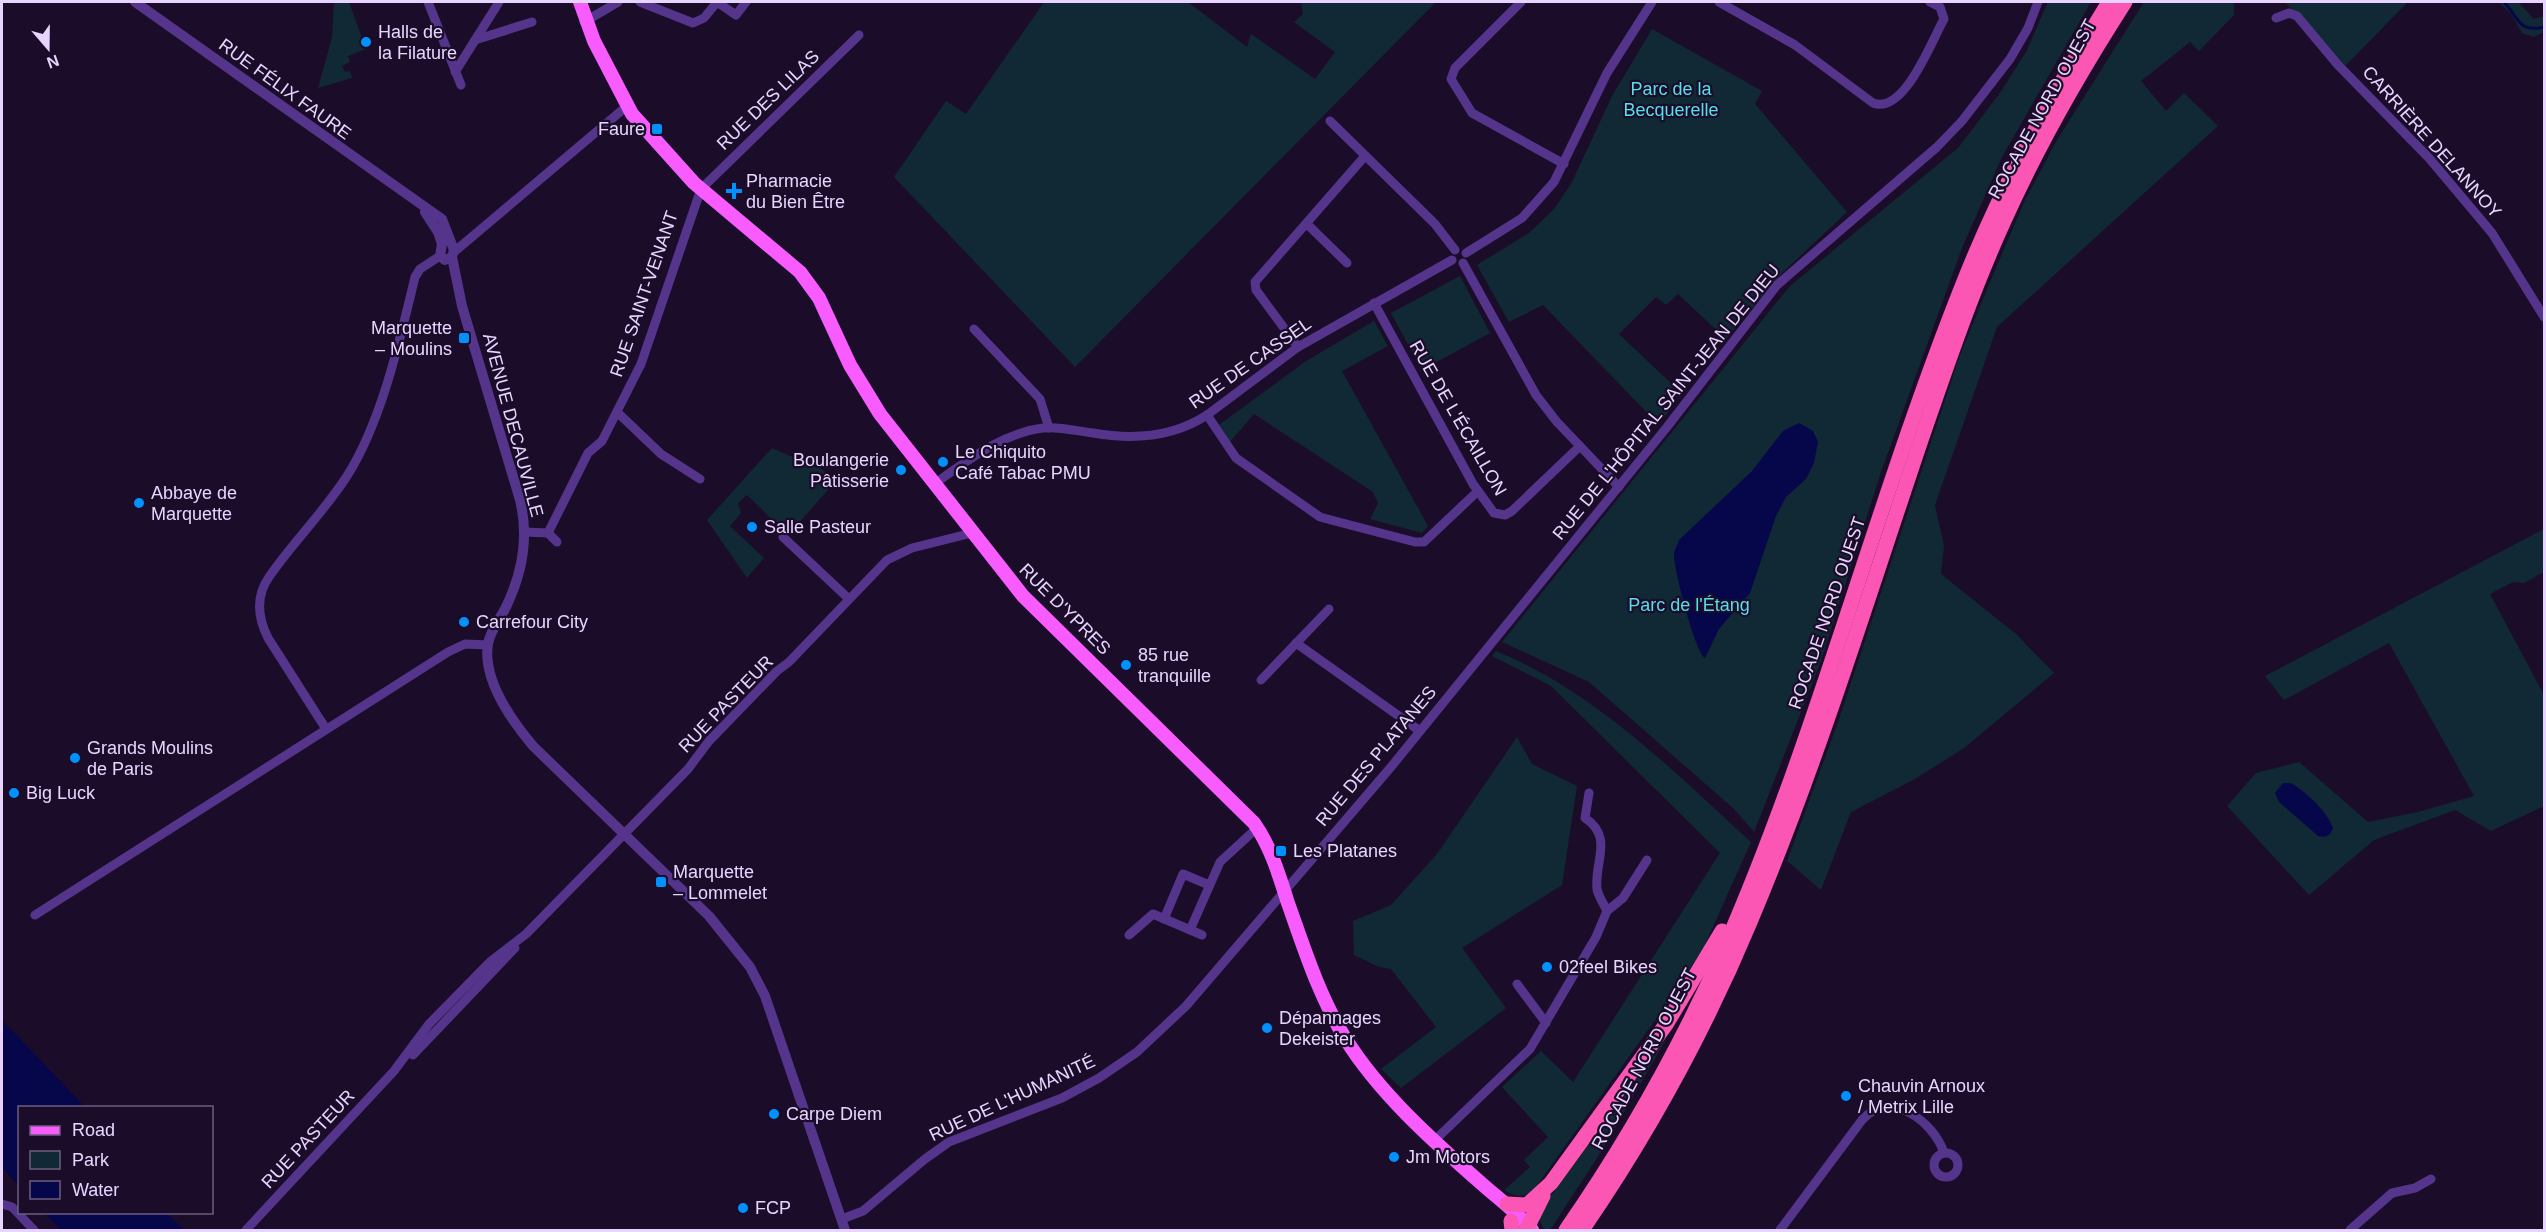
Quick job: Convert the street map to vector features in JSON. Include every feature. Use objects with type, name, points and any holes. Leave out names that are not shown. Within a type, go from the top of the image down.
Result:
[{"type":"highway","name":"ROCADE NORD OUEST","points":[[1778,832],[1963,283],[2032,132],[2109,2]]},
{"type":"highway","name":"ROCADE NORD OUEST","points":[[1571,1230],[1667,1064],[1758,877],[1778,832],[1989,256],[2047,133],[2125,2]]},
{"type":"highway","points":[[1521,1228],[1667,1023],[1758,877]]},
{"type":"highway","points":[[1507,1204],[1527,1205],[1551,1183]]},
{"type":"main road","points":[[572,2],[584,22]]},
{"type":"main road","points":[[579,2],[584,22]]},
{"type":"main road","name":"RUE D'YPRES","points":[[584,22],[627,106],[659,146],[701,189],[791,263],[807,280],[825,309],[850,365],[867,393],[934,484],[1023,596],[1107,675],[1257,828],[1284,889],[1324,999],[1345,1039],[1391,1097],[1483,1186],[1521,1228]]},
{"type":"main road","name":"RUE D'YPRES","points":[[1483,1186],[1507,1204],[1521,1228]]},
{"type":"street","name":"RUE FÉLIX FAURE","points":[[135,2],[416,203],[435,225],[447,251]]},
{"type":"street","points":[[455,72],[499,2]]},
{"type":"street","points":[[584,22],[618,2]]},
{"type":"street","points":[[640,2],[693,23],[704,18],[717,2],[736,15],[746,2]]},
{"type":"street","points":[[1521,2],[1455,68],[1451,79],[1472,113],[1564,164]]},
{"type":"street","points":[[1464,258],[1528,213],[1554,183],[1604,80],[1652,2]]},
{"type":"street","points":[[1719,2],[1784,37],[1873,103],[1881,105],[1895,101],[1903,93],[1944,19],[1940,7],[1930,2]]},
{"type":"street","name":"RUE DE L'HÔPITAL SAINT-JEAN DE DIEU","points":[[1491,643],[1619,487],[1777,285],[1937,147],[1962,121],[2010,59],[2028,28],[2038,2]]},
{"type":"street","points":[[432,4],[461,86]]},
{"type":"street","name":"CARRIÈRE DELANNOY","points":[[2276,18],[2289,13],[2297,16],[2338,64],[2429,158],[2497,240],[2544,317]]},
{"type":"street","points":[[475,40],[532,22]]},
{"type":"street","name":"RUE DES LILAS","points":[[701,189],[859,35]]},
{"type":"street","points":[[326,729],[264,630],[258,609],[267,579],[319,516],[349,473],[374,418],[394,363],[415,277],[420,269],[447,251],[627,106]]},
{"type":"street","points":[[1330,121],[1439,228],[1454,255],[1460,249],[1530,385],[1550,414],[1619,487]]},
{"type":"street","points":[[1298,347],[1254,286],[1259,274],[1307,224],[1365,156]]},
{"type":"street","name":"RUE SAINT-VENANT","points":[[548,533],[588,453],[602,441],[640,364],[701,189]]},
{"type":"street","points":[[1307,224],[1347,263]]},
{"type":"street","name":"AVENUE DECAUVILLE","points":[[447,251],[520,500],[525,532],[522,556],[513,591],[488,645]]},
{"type":"street","name":"RUE DE CASSEL","points":[[934,484],[984,450],[1022,433],[1049,428],[1116,437],[1142,437],[1174,430],[1207,415],[1298,347],[1454,255]]},
{"type":"street","name":"RUE DE L'ÉCAILLON","points":[[1374,303],[1478,491],[1494,513],[1505,515],[1580,446]]},
{"type":"street","points":[[974,329],[1040,399],[1049,428]]},
{"type":"street","points":[[617,412],[661,454],[700,479]]},
{"type":"street","points":[[1207,415],[1236,458],[1320,516],[1331,520],[1424,542],[1478,491]]},
{"type":"street","points":[[525,532],[548,533],[557,542]]},
{"type":"street","name":"RUE PASTEUR","points":[[246,1230],[394,1071],[688,769],[709,741],[891,557],[912,548],[972,533]]},
{"type":"street","points":[[783,537],[849,599]]},
{"type":"street","points":[[1261,680],[1329,609]]},
{"type":"street","points":[[1296,642],[1420,730]]},
{"type":"street","name":"RUE DES PLATANES","points":[[1284,889],[1491,643]]},
{"type":"street","points":[[35,915],[448,651],[465,644],[488,645],[489,664],[497,689],[520,730],[547,761],[709,916],[758,980],[845,1230]]},
{"type":"street","points":[[1589,793],[1585,818],[1592,822],[1603,845],[1597,890],[1607,911]]},
{"type":"street","points":[[1190,930],[1224,857],[1257,828]]},
{"type":"street","points":[[1435,1140],[1530,1049],[1596,937],[1607,911],[1623,898],[1647,860]]},
{"type":"street","points":[[1164,919],[1183,874],[1209,885]]},
{"type":"street","name":"RUE DE L'HUMANITÉ","points":[[842,1219],[863,1211],[949,1142],[1069,1094],[1129,1058],[1186,1006],[1284,889]]},
{"type":"street","points":[[1129,935],[1153,914],[1202,935]]},
{"type":"street","points":[[1517,984],[1546,1023]]},
{"type":"street","points":[[1780,1230],[1864,1118],[1872,1111],[1896,1108],[1912,1114],[1931,1128],[1944,1153]]},
{"type":"street","points":[[2350,1230],[2392,1193],[2415,1188],[2431,1179]]},
{"type":"street","points":[[2,1204],[12,1207],[18,1213]]},
{"type":"street","points":[[19,1214],[34,1230]]},
{"type":"green space","points":[[334,2],[349,2],[366,49],[348,56],[350,62],[342,66],[345,72],[350,71],[352,78],[318,88],[332,37]]},
{"type":"green space","points":[[1044,2],[1188,2],[1247,47],[1251,34],[1315,79],[1335,52],[1294,22],[1303,14],[1301,2],[1436,2],[1075,367],[894,177],[946,101],[966,114]]},
{"type":"green space","name":"Parc de l'Étang","points":[[2048,2],[2091,2],[2002,157],[1962,248],[1881,472],[1821,661],[1754,832],[1734,809],[1589,682],[1502,642],[1790,286],[1958,148],[2000,93],[2026,52]]},
{"type":"green space","points":[[2144,2],[2234,2],[2234,15],[2199,51],[2190,42],[2141,81],[2166,111],[2184,93],[2218,126],[1997,327],[1935,505],[1944,546],[1941,574],[2016,634],[2054,673],[1964,748],[1915,779],[1851,812],[1821,890],[1787,861],[1838,722],[1960,355],[2025,200],[2057,140]]},
{"type":"green space","points":[[2285,2],[2408,2],[2345,66]]},
{"type":"green space","points":[[2499,2],[2518,2],[2534,19],[2544,16],[2544,32],[2534,37],[2522,33],[2511,14]]},
{"type":"green space","name":"Parc de la Becquerelle","points":[[1652,29],[1762,91],[1755,104],[1847,212],[1781,274],[1726,339],[1678,294],[1666,305],[1656,297],[1619,334],[1676,388],[1663,401],[1671,409],[1658,424],[1543,305],[1509,322],[1477,265],[1529,233],[1554,209],[1571,184],[1612,96]]},
{"type":"green space","points":[[1460,276],[1490,333],[1422,370],[1391,313]]},
{"type":"green space","points":[[1374,321],[1388,346],[1342,371],[1428,526],[1422,533],[1370,519],[1378,503],[1373,492],[1254,414],[1230,442],[1219,425],[1306,361]]},
{"type":"green space","points":[[772,448],[834,475],[835,482],[788,535],[747,495],[738,503],[741,513],[730,526],[764,558],[747,578],[707,520]]},
{"type":"green space","points":[[2544,529],[2544,572],[2524,583],[2513,582],[2490,594],[2544,695],[2544,806],[2491,831],[2455,810],[2374,840],[2309,895],[2227,806],[2256,773],[2299,762],[2368,822],[2418,812],[2474,796],[2389,643],[2284,700],[2265,676]]},
{"type":"green space","points":[[1496,651],[1567,688],[1600,711],[1662,761],[1751,842],[1704,947],[1676,991],[1533,1191],[1522,1196],[1504,1190],[1530,1167],[1524,1160],[1548,1137],[1502,1087],[1541,1051],[1573,1082],[1720,853],[1551,686],[1492,656]]},
{"type":"green space","points":[[1517,737],[1532,764],[1577,786],[1562,885],[1462,948],[1506,1008],[1401,1088],[1381,1069],[1436,1027],[1391,969],[1379,967],[1354,955],[1353,921],[1391,905],[1437,854]]},
{"type":"green space","points":[[1668,1036],[1601,1152],[1550,1230],[1544,1230],[1539,1219],[1547,1201]]},
{"type":"water","points":[[1799,423],[1813,431],[1818,442],[1814,463],[1806,479],[1786,497],[1776,516],[1750,593],[1719,629],[1705,658],[1696,641],[1685,608],[1677,574],[1674,553],[1679,540],[1752,471],[1783,431]]},
{"type":"water","points":[[2283,783],[2291,783],[2321,808],[2333,828],[2329,835],[2318,836],[2279,802],[2275,793]]},
{"type":"water","points":[[2,1020],[84,1106],[18,1106],[18,1185],[2,1167]]},
{"type":"water","points":[[45,1214],[168,1214],[184,1230],[61,1230]]},
{"type":"waterway","points":[[2504,2],[2524,26],[2544,27]]},
{"type":"place","name":"Halls de la Filature","points":[[366,42]]},
{"type":"place","name":"Faure","points":[[657,129]]},
{"type":"place","name":"Pharmacie du Bien Être","points":[[734,191]]},
{"type":"place","name":"Marquette – Moulins","points":[[464,338]]},
{"type":"place","name":"Le Chiquito Café Tabac PMU","points":[[943,462]]},
{"type":"place","name":"Boulangerie Pâtisserie","points":[[901,470]]},
{"type":"place","name":"Abbaye de Marquette","points":[[139,503]]},
{"type":"place","name":"Salle Pasteur","points":[[752,527]]},
{"type":"place","name":"Carrefour City","points":[[464,622]]},
{"type":"place","name":"85 rue tranquille","points":[[1126,665]]},
{"type":"place","name":"Grands Moulins de Paris","points":[[75,758]]},
{"type":"place","name":"Big Luck","points":[[14,793]]},
{"type":"place","name":"Les Platanes","points":[[1281,851]]},
{"type":"place","name":"Marquette – Lommelet","points":[[661,882]]},
{"type":"place","name":"02feel Bikes","points":[[1547,967]]},
{"type":"place","name":"Dépannages Dekeister","points":[[1267,1028]]},
{"type":"place","name":"Chauvin Arnoux / Metrix Lille","points":[[1846,1096]]},
{"type":"place","name":"Carpe Diem","points":[[774,1114]]},
{"type":"place","name":"Jm Motors","points":[[1394,1157]]},
{"type":"place","name":"FCP","points":[[743,1208]]}]
